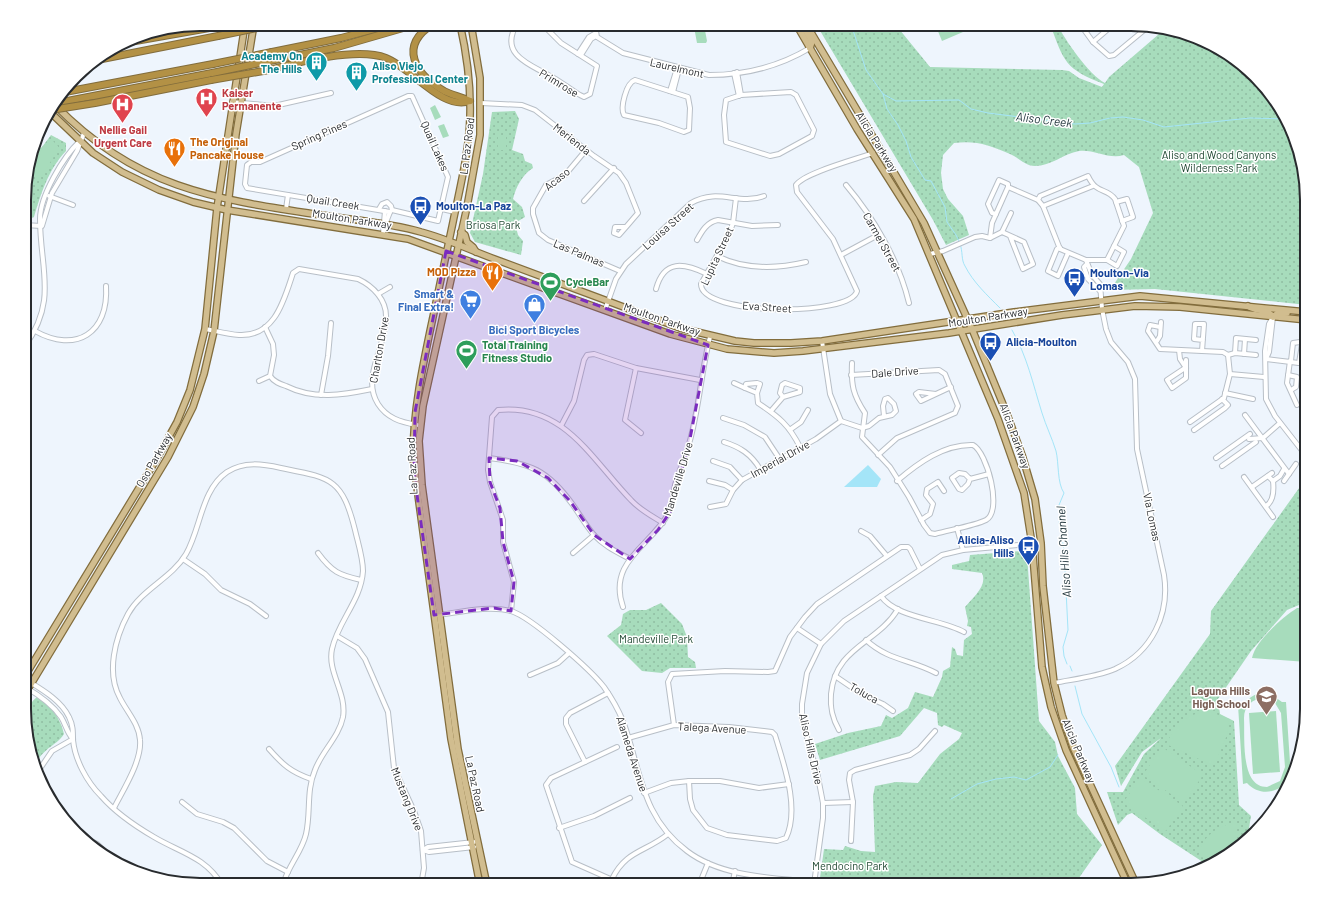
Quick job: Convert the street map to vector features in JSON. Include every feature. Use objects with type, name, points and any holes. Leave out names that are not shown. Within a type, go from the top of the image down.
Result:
[{"type":"highway","points":[[155,37],[192,31]]},
{"type":"highway","points":[[110,57],[243,31]]},
{"type":"highway","points":[[72,91],[213,64],[341,38],[367,31]]},
{"type":"highway","points":[[62,103],[334,48],[393,31]]},
{"type":"highway","points":[[424,31],[415,42],[413,53],[416,66],[443,91],[470,101]]},
{"type":"highway","points":[[57,111],[347,55],[371,54],[386,58],[404,68],[446,99],[463,103],[470,101]]},
{"type":"main road","name":"Oso Parkway","points":[[31,670],[174,428],[190,390],[205,329],[218,198],[244,31]]},
{"type":"main road","name":"Oso Parkway","points":[[31,683],[179,437],[200,389],[214,331],[240,102],[253,31]]},
{"type":"main road","name":"La Paz Road","points":[[462,31],[467,55],[470,101],[469,138],[460,192],[446,251],[418,394],[414,424],[414,474],[479,878]]},
{"type":"main road","name":"La Paz Road","points":[[437,615],[422,485],[420,456],[421,425],[427,386],[476,162],[480,134],[481,103],[479,67],[472,31]]},
{"type":"main road","name":"Alicia Parkway","points":[[800,31],[914,220],[930,254],[1013,459],[1024,493],[1032,544],[1043,672],[1051,707],[1066,750],[1125,878]]},
{"type":"main road","points":[[806,31],[812,42],[810,48],[817,50],[832,75],[839,81]]},
{"type":"main road","name":"Alicia Parkway","points":[[810,31],[924,223],[968,319],[1022,455],[1035,499],[1041,543],[1043,586],[1054,683],[1062,715],[1074,747],[1133,878]]},
{"type":"main road","points":[[470,101],[481,103]]},
{"type":"main road","name":"Moulton Parkway","points":[[59,107],[84,133],[118,158],[146,172],[192,191],[228,200],[421,232],[680,328],[710,336],[754,343],[822,341],[1134,296],[1155,296],[1300,312]]},
{"type":"main road","name":"Moulton Parkway","points":[[54,116],[80,142],[112,166],[146,185],[193,202],[227,210],[384,234],[414,241],[446,251],[670,334],[727,349],[774,353],[823,349],[950,333],[1102,309],[1135,306],[1166,306],[1300,319]]},
{"type":"main road","points":[[873,153],[880,149]]},
{"type":"main road","points":[[461,232],[465,235],[467,242],[476,252]]},
{"type":"main road","points":[[1246,305],[1255,310],[1266,311],[1273,316],[1278,313],[1300,313]]},
{"type":"main road","points":[[950,333],[967,346]]},
{"type":"main road","points":[[1043,672],[1054,683],[1051,707]]},
{"type":"main road","name":"La Paz Road","points":[[475,845],[484,878]]},
{"type":"main road","points":[[1122,872],[1129,869]]},
{"type":"street","name":"Primrose","points":[[515,31],[512,41],[514,52],[520,59],[555,78],[580,95],[587,96],[592,91],[596,66],[580,54],[561,43],[549,31]]},
{"type":"street","points":[[580,54],[597,31]]},
{"type":"street","points":[[1085,31],[1093,42],[1109,56],[1114,55],[1143,31]]},
{"type":"street","points":[[1093,42],[1105,31]]},
{"type":"street","name":"Laurelmont","points":[[596,34],[623,53],[709,75],[736,73],[783,62],[810,48]]},
{"type":"street","points":[[671,91],[678,68]]},
{"type":"street","points":[[736,73],[740,96]]},
{"type":"street","points":[[638,80],[671,91],[686,96],[689,99],[690,127],[687,132],[654,122],[626,116],[623,113],[624,102],[632,81],[638,80]]},
{"type":"street","points":[[794,93],[814,130],[814,134],[779,154],[770,156],[728,144],[724,139],[725,104],[729,98],[740,96],[794,93]]},
{"type":"street","points":[[232,102],[274,106],[331,94]]},
{"type":"street","name":"Spring Pines","points":[[246,187],[247,165],[250,163],[260,162],[408,96],[412,96]]},
{"type":"street","name":"Quail Lakes","points":[[412,96],[448,177],[442,209],[438,221]]},
{"type":"street","name":"Merienda","points":[[481,103],[529,107],[586,150],[614,168],[626,183],[638,213],[626,227]]},
{"type":"street","points":[[31,338],[44,308],[46,290],[41,226],[49,196],[77,151],[84,133]]},
{"type":"street","name":"Acaso","points":[[539,233],[532,211],[545,187],[565,175],[586,150]]},
{"type":"street","points":[[873,153],[812,175],[796,185],[797,192],[824,226],[841,254],[880,234]]},
{"type":"street","points":[[584,201],[614,168]]},
{"type":"street","points":[[1038,200],[1040,196],[1088,176],[1092,186],[1113,196],[1124,226],[1107,260]]},
{"type":"street","points":[[996,214],[992,213],[988,204],[999,180],[1008,184],[1008,187],[1038,200],[1043,206],[1060,248],[1068,253],[1087,262],[1107,260],[1117,266],[1124,252],[1114,246]]},
{"type":"street","name":"Carmel Street","points":[[846,185],[880,234],[902,279],[909,303]]},
{"type":"street","points":[[1043,206],[1092,186]]},
{"type":"street","name":"Quail Creek","points":[[246,187],[379,209],[438,221]]},
{"type":"street","points":[[990,238],[996,214],[1008,187]]},
{"type":"street","points":[[286,210],[288,195]]},
{"type":"street","name":"Louisa Street","points":[[604,310],[620,272],[691,203],[698,199],[713,195],[751,199],[764,196]]},
{"type":"street","points":[[49,196],[73,205]]},
{"type":"street","name":"Lupita Street","points":[[702,291],[701,284],[733,223],[736,198]]},
{"type":"street","points":[[1116,202],[1127,199],[1133,217],[1122,220]]},
{"type":"street","name":"Quail Creek","points":[[379,209],[382,204],[387,202],[391,206],[389,211]]},
{"type":"street","points":[[442,209],[455,212]]},
{"type":"street","points":[[384,234],[389,211]]},
{"type":"street","points":[[930,254],[952,247],[974,237],[982,236],[990,238],[1002,232],[1011,213]]},
{"type":"street","points":[[696,240],[712,221],[757,226],[778,225]]},
{"type":"street","points":[[31,225],[41,226]]},
{"type":"street","points":[[1002,232],[1024,242],[1033,264],[1023,269],[1010,236]]},
{"type":"street","name":"Las Palmas","points":[[539,233],[548,240],[620,272]]},
{"type":"street","points":[[1060,248],[1057,249],[1048,271],[1058,276],[1068,253]]},
{"type":"street","name":"Eva Street","points":[[702,291],[705,294],[723,302],[741,306],[777,310],[821,306],[849,300],[856,294],[856,288],[841,254]]},
{"type":"street","points":[[717,256],[733,263],[774,268],[806,262]]},
{"type":"street","name":"Via Lomas","points":[[1054,683],[1106,672],[1128,662],[1141,651],[1152,637],[1159,624],[1165,606],[1164,575],[1136,440],[1135,379],[1128,362],[1111,342],[1104,323],[1100,284],[1092,275],[1087,262]]},
{"type":"street","points":[[656,289],[659,278],[664,272],[676,266],[692,267],[706,274]]},
{"type":"street","points":[[205,329],[244,334],[257,332],[266,327],[278,314],[293,273],[299,269],[358,279],[367,283],[378,294],[390,287]]},
{"type":"street","points":[[35,331],[58,341],[71,341],[86,335],[93,330],[103,316],[106,304],[106,286]]},
{"type":"street","name":"Charlton Drive","points":[[378,294],[383,303],[386,318],[373,371],[372,389],[377,402],[386,414],[400,422],[421,425]]},
{"type":"street","points":[[1273,316],[1268,324],[1265,351],[1266,359],[1264,377],[1266,399],[1280,423],[1300,448]]},
{"type":"street","points":[[321,396],[328,356],[331,323]]},
{"type":"street","points":[[1157,341],[1160,336],[1161,324],[1150,325],[1148,331],[1152,339],[1157,341],[1160,349],[1222,352],[1228,355],[1235,353],[1256,356]]},
{"type":"street","points":[[266,327],[273,344],[274,355],[270,376]]},
{"type":"street","name":"Mandeville Drive","points":[[623,607],[620,598],[621,582],[630,559],[637,549],[663,524],[670,512],[675,485],[689,444],[700,380],[710,336]]},
{"type":"street","points":[[1235,353],[1236,338],[1256,340]]},
{"type":"street","points":[[1244,354],[1245,339]]},
{"type":"street","points":[[1202,351],[1203,340]]},
{"type":"street","points":[[822,341],[830,394],[841,421],[862,428],[869,426],[884,416],[892,415],[896,411],[894,404],[888,398],[885,399],[883,406],[884,416]]},
{"type":"street","points":[[1297,405],[1287,383],[1293,343],[1300,342]]},
{"type":"street","points":[[1179,350],[1180,359],[1185,368]]},
{"type":"street","points":[[561,426],[574,401],[584,360],[588,355],[594,354],[636,368],[700,380]]},
{"type":"street","points":[[1190,422],[1222,399],[1230,374],[1228,355]]},
{"type":"street","points":[[1266,359],[1299,363],[1300,357]]},
{"type":"street","points":[[1185,368],[1167,380],[1172,388],[1186,378],[1186,360]]},
{"type":"street","points":[[852,363],[855,398],[865,413],[862,437],[890,467],[897,481],[909,497],[921,520],[933,534],[987,520],[993,511],[992,483],[978,447],[967,444],[933,454],[915,465],[897,481]]},
{"type":"street","points":[[636,368],[625,420],[641,433]]},
{"type":"street","name":"Dale Drive","points":[[852,375],[939,370],[945,374],[951,387]]},
{"type":"street","points":[[1230,374],[1264,377]]},
{"type":"street","points":[[1288,375],[1297,377],[1296,387],[1291,390]]},
{"type":"street","points":[[270,376],[276,382],[291,389],[321,396],[342,395],[372,389]]},
{"type":"street","points":[[260,381],[270,376]]},
{"type":"street","points":[[734,383],[756,393]]},
{"type":"street","points":[[770,412],[783,397],[800,392],[800,388],[785,383],[782,385],[780,393],[783,397]]},
{"type":"street","points":[[745,388],[746,384],[760,384],[756,393],[758,403],[791,429],[800,448]]},
{"type":"street","points":[[878,455],[897,438],[955,413],[958,406],[951,387],[936,394]]},
{"type":"street","points":[[1225,393],[1253,399]]},
{"type":"street","points":[[1194,430],[1228,405],[1222,399]]},
{"type":"street","points":[[511,611],[514,582],[503,542],[501,514],[490,482],[489,458],[492,417],[495,412],[501,410],[536,414],[561,426],[583,443],[631,501],[663,524]]},
{"type":"street","points":[[791,429],[801,422],[808,410]]},
{"type":"street","points":[[1200,415],[1206,422]]},
{"type":"street","points":[[1245,415],[1289,474]]},
{"type":"street","points":[[723,418],[744,425],[765,437],[780,458]]},
{"type":"street","name":"Imperial Drive","points":[[710,507],[726,504],[733,490],[742,480],[816,439],[841,421]]},
{"type":"street","points":[[1216,458],[1248,436],[1263,438],[1280,423]]},
{"type":"street","points":[[1248,436],[1251,446]]},
{"type":"street","points":[[724,442],[741,448],[756,462],[760,469]]},
{"type":"street","points":[[1222,466],[1256,442]]},
{"type":"street","points":[[1226,451],[1232,459]]},
{"type":"street","points":[[489,458],[517,461],[528,465],[542,474],[561,490],[594,535],[608,547],[630,559]]},
{"type":"street","points":[[713,461],[730,467],[742,480]]},
{"type":"street","points":[[114,808],[138,756],[140,745],[139,730],[120,697],[114,683],[113,666],[117,642],[131,608],[170,574],[183,558],[191,543],[212,487],[224,475],[238,467],[262,464],[314,474],[337,487],[343,494],[350,511],[362,558],[361,580],[354,604],[337,636],[332,649],[332,663],[343,702],[343,715],[339,728],[319,761],[311,779],[306,835],[286,878]]},
{"type":"street","points":[[1284,481],[1296,464]]},
{"type":"street","points":[[1274,481],[1280,476],[1284,469]]},
{"type":"street","points":[[959,473],[965,474],[970,479],[968,484],[962,490],[959,489],[952,478],[959,473]]},
{"type":"street","points":[[970,479],[989,474]]},
{"type":"street","points":[[1252,487],[1270,474],[1274,481],[1274,492],[1269,504],[1266,506]]},
{"type":"street","points":[[1244,476],[1273,517]]},
{"type":"street","points":[[709,481],[725,485],[733,490]]},
{"type":"street","points":[[921,520],[930,514],[933,504],[926,495],[928,489],[938,482],[944,491]]},
{"type":"street","points":[[957,528],[963,550]]},
{"type":"street","points":[[861,531],[870,536],[886,555]]},
{"type":"street","points":[[573,553],[594,535]]},
{"type":"street","name":"Aliso Hills Drive","points":[[815,878],[823,818],[823,803],[818,772],[802,720],[802,704],[807,673],[821,644],[836,628],[942,555],[963,550],[1041,543]]},
{"type":"street","points":[[674,725],[668,682],[672,674],[725,671],[775,671],[790,637],[817,604],[886,555],[901,547],[908,547],[920,569]]},
{"type":"street","points":[[318,553],[335,573],[361,580]]},
{"type":"street","points":[[183,558],[205,574],[221,590],[250,604],[266,616]]},
{"type":"street","points":[[881,596],[885,602],[898,609],[953,626],[964,632]]},
{"type":"street","name":"Alameda Avenue","points":[[437,615],[494,608],[511,611],[524,617],[537,626],[593,675],[608,693],[623,722],[644,792],[651,810],[668,834],[687,851],[708,863],[735,871],[774,878]]},
{"type":"street","points":[[839,730],[833,719],[831,708],[832,687],[835,676],[846,657],[888,624],[898,609]]},
{"type":"street","points":[[797,628],[821,644]]},
{"type":"street","name":"Mustang Drive","points":[[337,636],[357,648],[365,659],[388,712],[394,768],[418,821],[423,850],[424,868],[422,878]]},
{"type":"street","points":[[866,640],[883,653],[924,666],[936,673]]},
{"type":"street","points":[[530,675],[558,663],[569,654]]},
{"type":"street","name":"Toluca","points":[[835,676],[863,695],[883,704],[893,711]]},
{"type":"street","points":[[31,687],[50,696],[68,715],[74,734],[73,739]]},
{"type":"street","points":[[31,688],[51,704],[62,719],[73,739],[81,766],[93,788],[114,808],[153,836],[203,862],[218,878]]},
{"type":"street","points":[[585,762],[566,724],[566,718],[570,713],[608,693]]},
{"type":"street","name":"Talega Avenue","points":[[628,738],[674,725],[729,726],[770,731],[774,733],[789,784]]},
{"type":"street","points":[[851,841],[853,802],[849,776],[852,771],[910,755],[935,731]]},
{"type":"street","points":[[41,766],[52,751],[73,739]]},
{"type":"street","points":[[610,878],[572,862],[559,828],[547,788],[547,782],[551,778],[617,747]]},
{"type":"street","points":[[269,749],[286,767],[296,774],[311,779]]},
{"type":"street","points":[[644,792],[671,783],[689,781],[720,781],[759,788],[789,784],[790,814],[787,835],[784,840],[777,842],[727,835],[707,828],[693,810],[690,799],[689,781]]},
{"type":"street","points":[[559,828],[594,816],[630,798]]},
{"type":"street","points":[[182,802],[197,814],[223,822],[234,828],[267,861],[288,872]]},
{"type":"street","points":[[823,803],[853,802]]},
{"type":"street","points":[[612,878],[617,868],[625,860],[653,845],[668,834]]},
{"type":"street","points":[[423,850],[428,847],[475,845]]},
{"type":"street","points":[[702,878],[708,863]]},
{"type":"street","points":[[734,878],[735,871]]},
{"type":"highlighted area","points":[[446,251],[708,345],[689,444],[670,512],[658,530],[630,559],[594,535],[570,501],[548,478],[517,461],[489,458],[490,482],[500,508],[503,542],[514,582],[511,611],[494,608],[434,615],[414,474],[415,412]]},
{"type":"green space","points":[[695,31],[705,31],[706,43],[697,43]]},
{"type":"green space","name":"Aliso and Wood Canyons Wilderness Park","points":[[820,31],[901,31],[930,67],[1062,70],[1069,71],[1079,78],[1102,87],[1104,84],[1081,74],[1068,63],[1063,56],[1053,31],[1061,31],[1071,48],[1085,65],[1092,73],[1105,83],[1109,77],[1159,34],[1164,34],[1206,48],[1234,66],[1265,97],[1283,125],[1291,146],[1299,178],[1300,304],[1155,289],[1110,290],[1131,259],[1153,213],[1139,167],[1124,155],[1113,156],[1090,151],[1079,151],[1046,164],[1031,166],[1013,155],[989,146],[969,142],[954,143],[943,155],[941,173],[943,189],[948,199],[963,216],[969,235],[946,245],[933,220]]},
{"type":"green space","points":[[938,31],[963,32],[942,41]]},
{"type":"green space","points":[[435,105],[441,117],[435,120],[430,108]]},
{"type":"green space","name":"Briosa Park","points":[[515,111],[519,119],[512,150],[523,154],[525,161],[532,164],[533,168],[520,182],[513,199],[522,207],[525,217],[515,223],[518,235],[523,241],[521,255],[475,242],[470,233],[483,174],[492,112]]},
{"type":"green space","points":[[444,124],[449,136],[443,138],[438,126]]},
{"type":"green space","points":[[51,135],[66,143],[66,151],[54,166],[42,191],[34,217],[31,218],[32,178],[39,149]]},
{"type":"green space","points":[[498,136],[506,136],[506,150],[498,150]]},
{"type":"green space","points":[[53,141],[58,146],[58,150],[41,177],[37,177],[34,170],[37,156],[48,142]]},
{"type":"green space","points":[[1300,487],[1300,605],[1287,610],[1251,651],[1218,699],[1220,714],[1234,721],[1239,805],[1251,816],[1249,829],[1234,843],[1203,862],[1160,834],[1132,813],[1127,815],[1118,825],[1107,792],[1123,792],[1144,754],[1161,738],[1142,752],[1121,786],[1115,766],[1210,634],[1211,611]]},
{"type":"green space","name":"Mendocino Park","points":[[1022,551],[1027,555],[1039,721],[1055,742],[1058,756],[1075,788],[1077,814],[1102,845],[1079,878],[820,878],[824,849],[843,850],[845,846],[861,851],[875,852],[873,796],[875,786],[896,782],[918,783],[940,754],[959,739],[962,733],[944,725],[942,727],[938,725],[937,713],[924,708],[900,736],[820,760],[815,744],[848,733],[881,726],[886,715],[892,718],[908,708],[915,692],[933,697],[942,677],[943,671],[950,667],[952,647],[955,649],[957,655],[963,656],[964,640],[972,634],[971,627],[967,626],[968,621],[965,607],[978,592],[983,583],[982,573],[952,569],[952,565],[969,561],[970,555]]},
{"type":"green space","name":"Mandeville Park","points":[[661,603],[682,624],[687,637],[688,657],[695,662],[696,668],[670,668],[662,673],[642,671],[607,636],[621,625],[623,614],[630,610],[646,610]]},
{"type":"green space","points":[[1297,608],[1300,608],[1300,661],[1252,658],[1258,644],[1284,617]]},
{"type":"green space","points":[[1261,693],[1272,695],[1282,702],[1286,702],[1290,765],[1283,784],[1276,790],[1264,792],[1258,791],[1247,783],[1243,784],[1238,705]],"holes":[[[1264,698],[1275,703],[1281,713],[1285,767],[1280,781],[1267,787],[1258,785],[1252,779],[1246,760],[1245,710],[1252,702]]]},
{"type":"green space","points":[[37,697],[42,700],[58,718],[64,734],[43,753],[39,759],[32,731],[31,704]]},
{"type":"green space","points":[[1208,711],[1229,719],[1227,735],[1215,764],[1212,765],[1166,744],[1182,722],[1200,712]]},
{"type":"green space","points":[[1276,711],[1280,772],[1253,774],[1249,713]]},
{"type":"green space","points":[[1162,747],[1203,775],[1184,803],[1143,775]]},
{"type":"green space","points":[[1140,778],[1183,806],[1166,831],[1123,803]]},
{"type":"green space","points":[[1226,825],[1237,825],[1234,843],[1210,858],[1198,857],[1204,841],[1215,831]]},
{"type":"water","points":[[868,465],[881,479],[877,487],[844,487]]},
{"type":"waterway","name":"Aliso Creek","points":[[853,31],[866,70],[883,94],[896,101],[959,100],[971,109],[988,113],[1075,124],[1123,117],[1143,120],[1164,127],[1250,118],[1279,119]]},
{"type":"waterway","name":"Aliso Hills Channel","points":[[883,94],[887,109],[898,125],[906,141],[911,157],[925,180],[931,181],[945,207],[947,222],[959,241]]},
{"type":"waterway","name":"Aliso Hills Channel","points":[[960,244],[963,261],[968,272],[1000,308]]},
{"type":"waterway","name":"Aliso Hills Channel","points":[[1012,330],[1026,360],[1056,451],[1060,484],[1064,493],[1059,505],[1062,517],[1059,522],[1064,550],[1068,630],[1063,647],[1067,664]]},
{"type":"waterway","name":"Aliso Hills Channel","points":[[1070,666],[1072,671]]},
{"type":"waterway","name":"Aliso Hills Channel","points":[[1075,686],[1082,714],[1111,767],[1119,787]]},
{"type":"waterway","points":[[951,799],[977,784],[996,779],[1014,777],[1026,780],[1050,767],[1058,755]]},
{"type":"place","name":"Academy On The Hills","points":[[317,82]]},
{"type":"place","name":"Aliso Viejo Professional Center","points":[[356,92]]},
{"type":"place","name":"Kaiser Permanente","points":[[207,118]]},
{"type":"place","name":"Nellie Gail Urgent Care","points":[[123,124]]},
{"type":"place","name":"The Original Pancake House","points":[[174,168]]},
{"type":"place","name":"Moulton-La Paz","points":[[420,226]]},
{"type":"place","name":"MOD Pizza","points":[[492,292]]},
{"type":"place","name":"Moulton-Via Lomas","points":[[1075,298]]},
{"type":"place","name":"CycleBar","points":[[551,302]]},
{"type":"place","name":"Smart & Final Extra!","points":[[470,320]]},
{"type":"place","name":"Bici Sport Bicycles","points":[[534,324]]},
{"type":"place","name":"Alicia-Moulton","points":[[991,362]]},
{"type":"place","name":"Total Training Fitness Studio","points":[[466,370]]},
{"type":"place","name":"Alicia-Aliso Hills","points":[[1029,566]]},
{"type":"place","name":"Laguna Hills High School","points":[[1266,716]]}]
